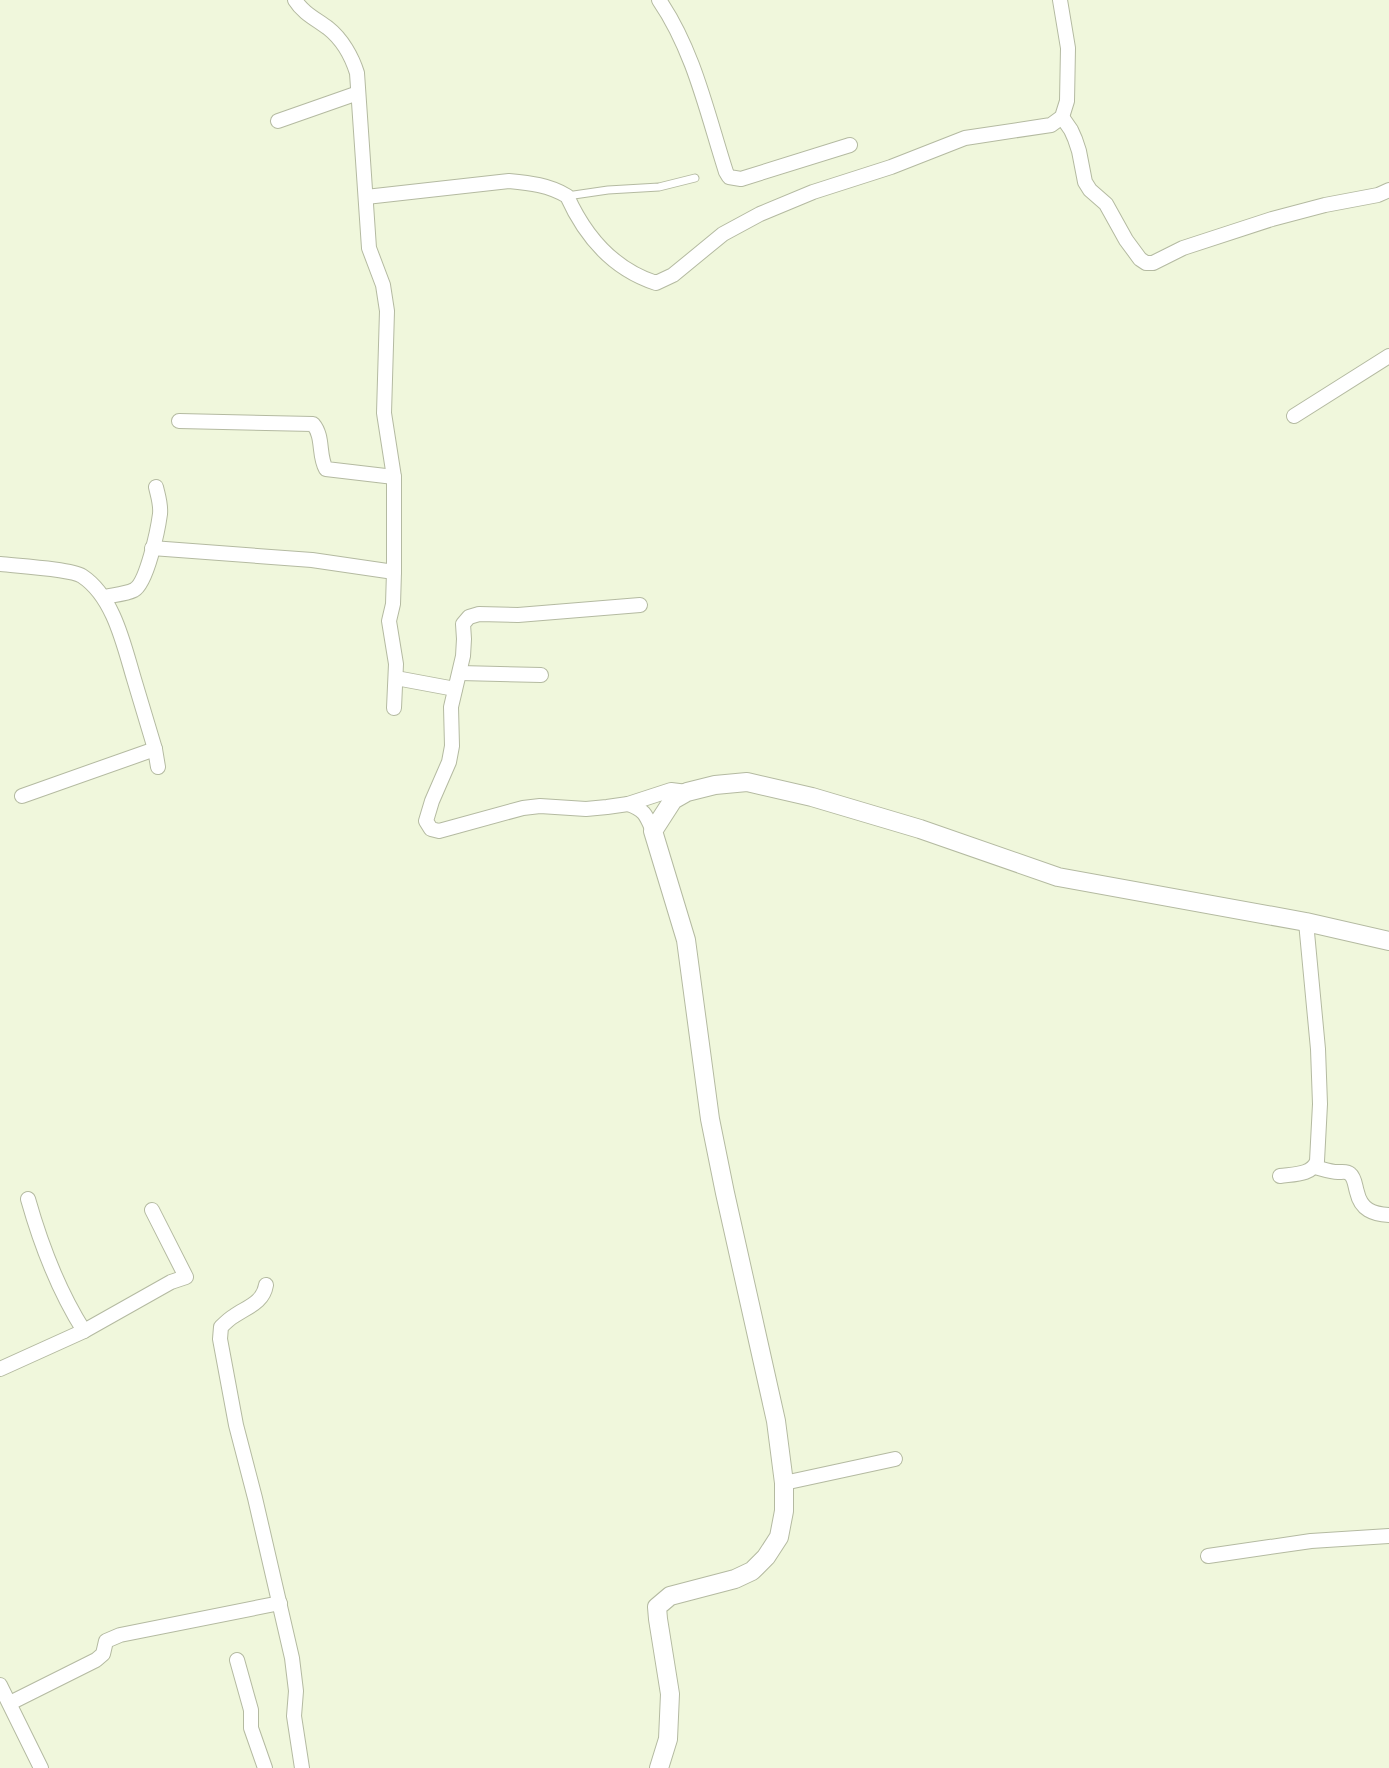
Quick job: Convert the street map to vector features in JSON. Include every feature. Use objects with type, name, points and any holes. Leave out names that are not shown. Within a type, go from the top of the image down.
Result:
[{"type":"street","points":[[295,0],[302,10],[329,29],[344,46],[354,62],[357,74],[370,248],[383,285],[387,311],[384,414],[394,477],[393,604],[389,621],[398,678],[394,708]]},
{"type":"street","points":[[658,0],[669,16],[686,49],[726,172],[730,177],[741,179],[850,146]]},
{"type":"street","points":[[366,198],[509,181],[528,182],[550,187],[567,196],[576,217],[594,242],[617,262],[642,278],[656,283],[673,275],[723,234],[760,214],[813,192],[891,167],[965,138],[1051,125],[1062,117],[1067,101],[1068,48],[1060,0]]},
{"type":"street","points":[[278,121],[358,92]]},
{"type":"street","points":[[1062,117],[1075,139],[1085,182],[1090,190],[1106,204],[1126,240],[1140,259],[1146,263],[1153,262],[1183,248],[1272,219],[1325,205],[1378,195],[1389,190]]},
{"type":"street","points":[[1294,416],[1389,356]]},
{"type":"street","points":[[179,421],[313,424],[318,430],[322,462],[326,469],[394,477]]},
{"type":"street","points":[[104,597],[134,590],[141,584],[147,572],[160,514],[160,501],[156,487]]},
{"type":"street","points":[[152,548],[312,560],[394,572]]},
{"type":"street","points":[[0,564],[82,576],[104,597],[116,620],[155,749],[158,767]]},
{"type":"street","points":[[448,687],[460,673],[464,639],[463,624],[469,617],[479,614],[518,615],[640,605]]},
{"type":"street","points":[[460,673],[541,675]]},
{"type":"street","points":[[398,678],[448,687]]},
{"type":"street","points":[[448,687],[452,707],[452,746],[449,762],[432,801],[426,821],[431,829],[439,831],[523,808],[540,806],[586,809],[628,804],[671,790],[687,792]]},
{"type":"street","points":[[22,796],[155,749]]},
{"type":"street","points":[[653,831],[673,800],[687,792],[715,785],[747,782],[812,797],[920,829],[1058,877],[1306,922],[1389,941]]},
{"type":"street","points":[[628,804],[644,812],[653,831],[686,940],[710,1119],[776,1421],[784,1483],[784,1511],[779,1537],[766,1557],[752,1571],[735,1579],[670,1596],[657,1607],[670,1694],[669,1768]]},
{"type":"street","points":[[1280,1176],[1308,1172],[1315,1167],[1318,1161],[1320,1104],[1318,1049],[1306,922]]},
{"type":"street","points":[[1315,1167],[1329,1172],[1347,1172],[1351,1174],[1357,1194],[1368,1211],[1389,1215]]},
{"type":"street","points":[[28,1199],[38,1236],[48,1260],[72,1311],[84,1331]]},
{"type":"street","points":[[0,1369],[84,1331],[171,1282],[186,1277],[152,1210]]},
{"type":"street","points":[[266,1286],[265,1293],[253,1306],[233,1316],[221,1327],[220,1339],[236,1426],[280,1604],[294,1676],[296,1692],[294,1716],[302,1768]]},
{"type":"street","points":[[784,1483],[895,1459]]},
{"type":"street","points":[[1208,1556],[1311,1541],[1389,1536]]},
{"type":"street","points":[[10,1703],[96,1660],[103,1654],[106,1641],[120,1635],[280,1604]]},
{"type":"street","points":[[237,1660],[250,1710],[251,1728],[265,1768]]},
{"type":"street","points":[[0,1685],[40,1768]]},
{"type":"street","points":[[659,1768],[668,1739]]},
{"type":"lane","points":[[567,196],[608,190],[659,187],[695,178]]}]
